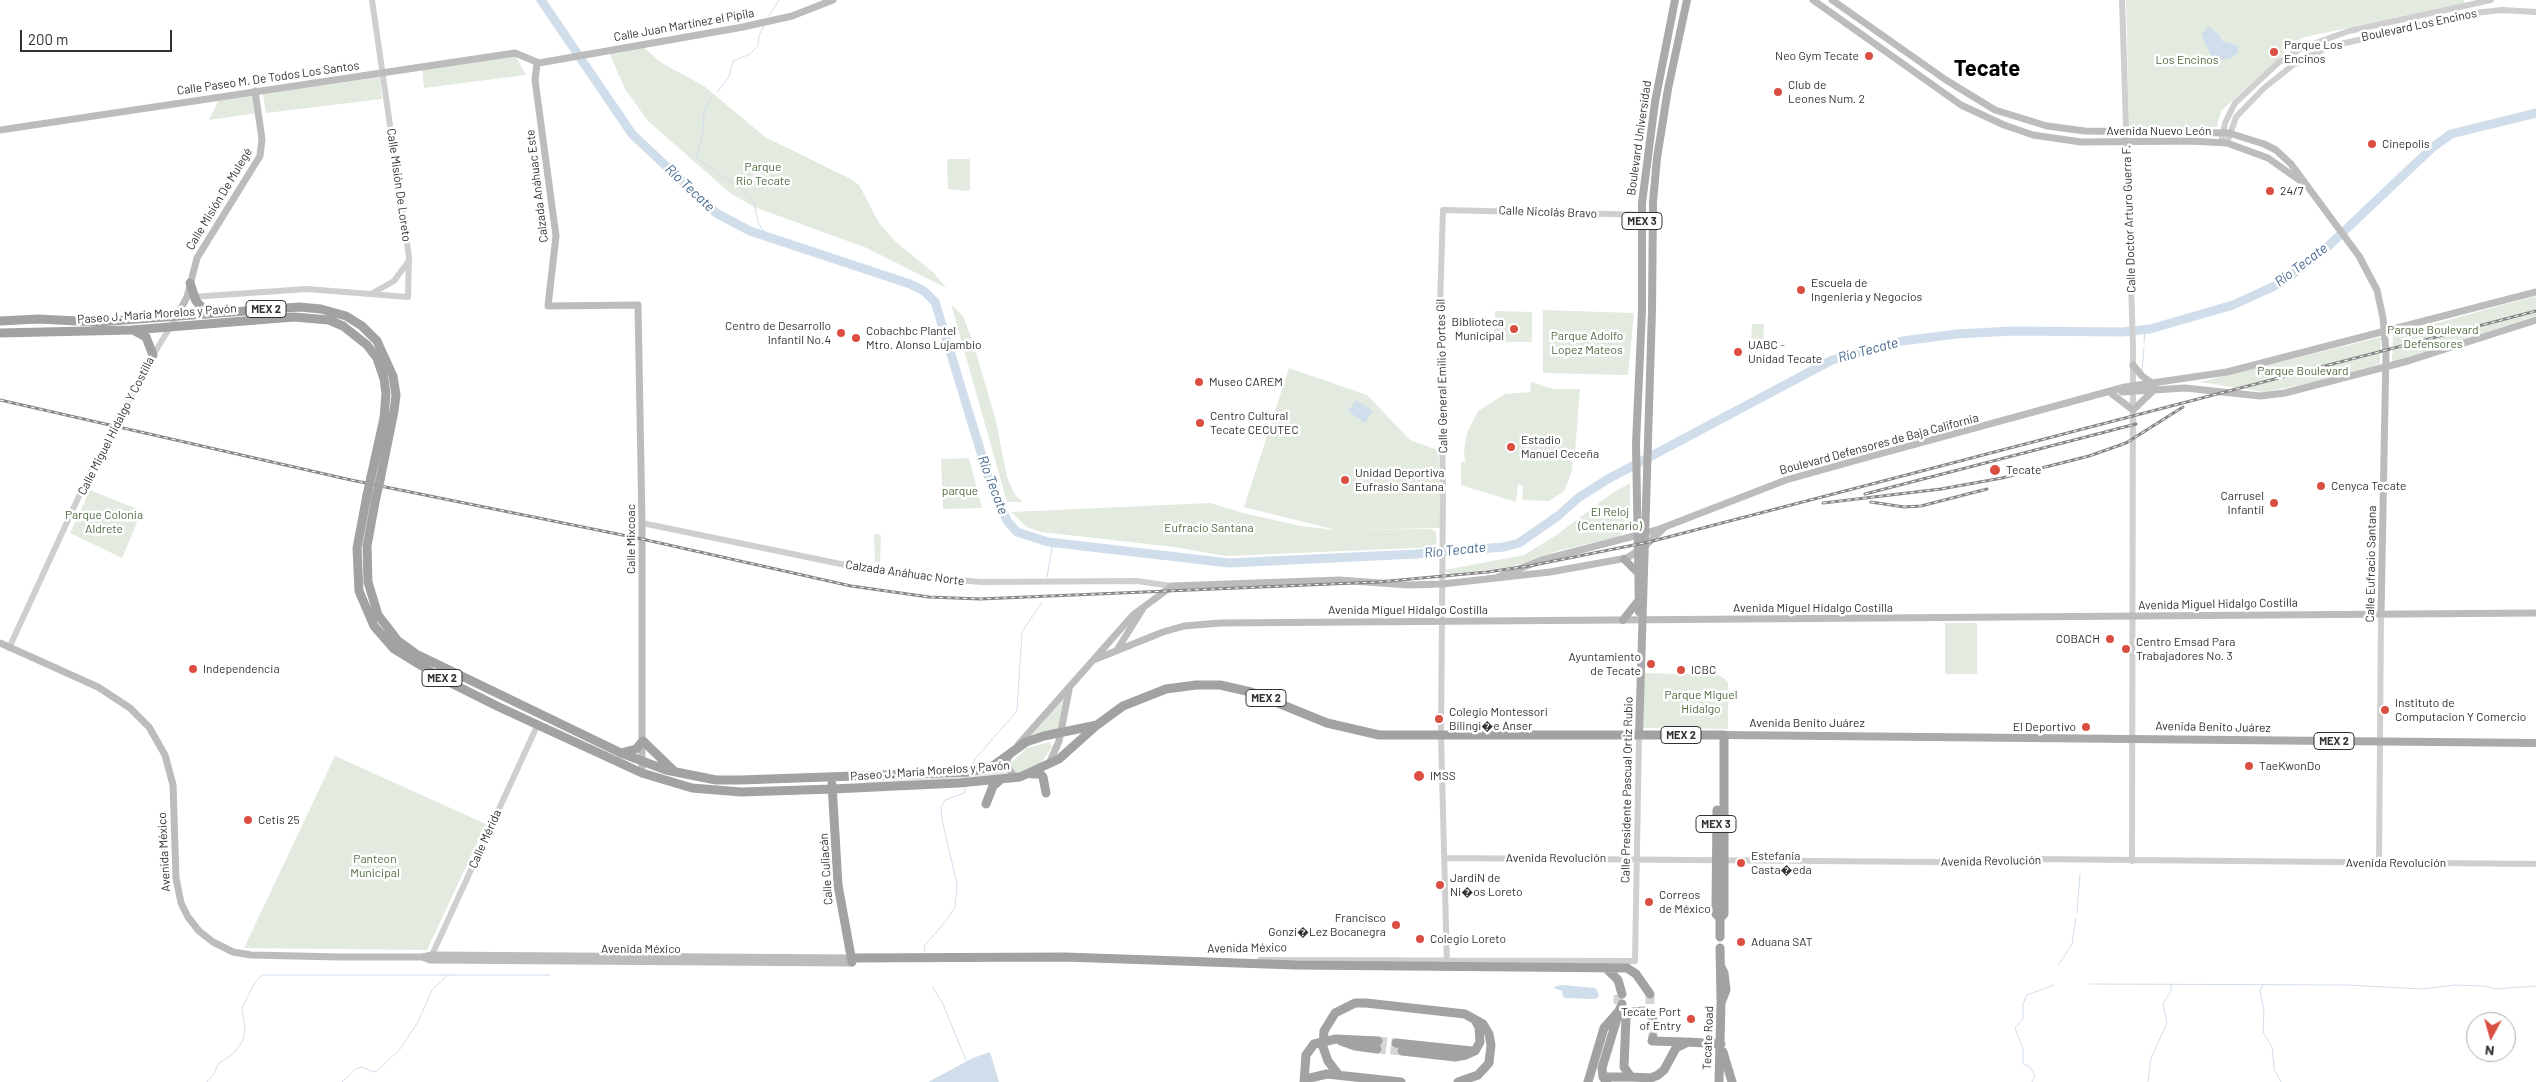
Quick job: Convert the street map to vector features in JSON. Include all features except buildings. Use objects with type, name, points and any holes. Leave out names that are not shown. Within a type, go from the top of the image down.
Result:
[{"type":"highway","points":[[190,283],[191,297],[208,314]]},
{"type":"highway","name":"Paseo J. María Morelos y Pavón","points":[[0,321],[38,318],[98,322],[299,307],[321,309],[346,316],[369,332],[388,360],[395,386],[393,420],[380,480],[372,496],[357,548],[358,580],[367,612],[379,634],[403,656],[443,679],[642,773],[676,784],[714,791],[833,789],[1000,780],[1024,776],[1049,765],[1065,754],[1097,725]]},
{"type":"highway","name":"Paseo J. María Morelos y Pavón","points":[[0,333],[132,330],[307,317],[329,320],[353,332],[367,345],[376,358],[386,388],[384,418],[371,477],[372,496],[367,546],[367,574],[374,605],[392,634],[416,654],[643,762],[676,773],[716,780],[832,778],[981,771],[993,766],[1026,742],[1060,732],[1097,725]]},
{"type":"highway","points":[[132,330],[146,337],[153,355]]},
{"type":"highway","name":"Avenida Benito Juárez","points":[[1097,725],[1123,706],[1148,695],[1177,687],[1209,684],[1251,692],[1327,723],[1364,733],[1441,735],[1721,735]]},
{"type":"highway","name":"MEX 3","points":[[1720,937],[1721,735]]},
{"type":"highway","points":[[621,753],[636,749],[643,741],[676,773]]},
{"type":"highway","points":[[1024,776],[1040,774],[1043,777],[1046,793]]},
{"type":"highway","name":"Calle Culiacán","points":[[832,778],[838,885],[854,960]]},
{"type":"highway","points":[[986,804],[990,791],[1000,780]]},
{"type":"highway","name":"Tecate Road","points":[[1719,1082],[1721,1003],[1726,990],[1724,973],[1721,967],[1720,948]]},
{"type":"highway","name":"Avenida México","points":[[854,960],[1065,957],[1228,962],[1447,963],[1627,968],[1647,994]]},
{"type":"highway","points":[[1606,968],[1620,994]]},
{"type":"highway","points":[[1338,1074],[1328,1061],[1323,1040],[1324,1031],[1334,1013],[1355,1004],[1465,1014],[1483,1024],[1489,1034],[1491,1055],[1489,1063],[1478,1075],[1458,1082]]},
{"type":"highway","points":[[1588,1082],[1604,1028],[1620,1006],[1602,1068],[1605,1080],[1631,1077],[1650,1078],[1658,1075],[1664,1070],[1676,1048],[1688,1042]]},
{"type":"highway","points":[[1631,1077],[1624,1067],[1624,1023],[1629,1014],[1646,1006],[1653,1021]]},
{"type":"highway","points":[[1402,1051],[1455,1057],[1475,1051],[1478,1047],[1480,1036],[1479,1027],[1473,1018]]},
{"type":"highway","points":[[1653,1037],[1652,1041],[1721,1044],[1732,1082]]},
{"type":"highway","points":[[1304,1082],[1306,1055],[1314,1044],[1323,1040],[1336,1039],[1355,1046],[1378,1045]]},
{"type":"highway","points":[[1396,1043],[1475,1051]]},
{"type":"highway","points":[[1308,1082],[1310,1078],[1319,1075],[1338,1074],[1401,1082]]},
{"type":"main road","name":"Calle Juan Martínez el Pípila","points":[[537,63],[776,19],[833,0]]},
{"type":"main road","name":"Boulevard Universidad","points":[[1644,547],[1636,494],[1636,444],[1642,310],[1642,215],[1645,166],[1660,68],[1675,0]]},
{"type":"main road","name":"Boulevard Universidad","points":[[1637,551],[1646,489],[1646,438],[1652,310],[1652,215],[1657,158],[1668,88],[1687,0]]},
{"type":"main road","name":"Avenida Nuevo León","points":[[1813,0],[1924,79],[1978,114],[2018,130],[2049,138],[2080,142],[2224,143],[2268,158],[2305,185]]},
{"type":"main road","name":"Avenida Nuevo León","points":[[1832,0],[1946,80],[1995,110],[2028,121],[2062,128],[2226,133],[2256,140],[2276,150],[2291,164],[2305,185]]},
{"type":"main road","name":"Calle Paseo M. De Todos Los Santos","points":[[0,130],[515,53],[537,63]]},
{"type":"main road","name":"Calzada Anáhuac Este","points":[[537,63],[535,80],[556,236],[548,306],[638,305]]},
{"type":"main road","points":[[1660,68],[1668,74],[1668,88]]},
{"type":"main road","name":"Calle Misión De Mulegé","points":[[190,283],[197,258],[260,156],[262,139],[255,92]]},
{"type":"main road","name":"Calle Eufracio Santana","points":[[2305,185],[2350,244],[2370,275],[2377,290],[2386,332],[2381,614]]},
{"type":"main road","name":"Boulevard Defensores de Baja California","points":[[1498,578],[1542,560],[1665,527],[1786,480],[2102,395],[2227,372],[2536,292]]},
{"type":"main road","points":[[177,316],[191,297]]},
{"type":"main road","name":"Calle Mixcoac","points":[[638,305],[642,523],[642,773]]},
{"type":"main road","name":"Boulevard Defensores de Baja California","points":[[2154,386],[2250,395],[2270,395],[2386,368],[2536,320]]},
{"type":"main road","points":[[2112,394],[2133,410],[2154,386],[2133,365]]},
{"type":"main road","name":"Boulevard Defensores de Baja California","points":[[2102,395],[2133,388]]},
{"type":"main road","name":"Boulevard Defensores de Baja California","points":[[1172,586],[1338,580],[1408,585],[1442,584],[1550,572],[1624,559],[1644,547],[1665,527]]},
{"type":"main road","name":"Calle Presidente Pascual Ortiz Rubio","points":[[1638,735],[1641,619],[1644,600],[1644,547]]},
{"type":"main road","name":"Calle Presidente Pascual Ortiz Rubio","points":[[1637,551],[1638,602],[1641,619]]},
{"type":"main road","points":[[1624,559],[1638,573]]},
{"type":"main road","points":[[1024,776],[1013,775],[1008,767],[1008,756],[1096,659],[1132,615],[1172,586]]},
{"type":"main road","points":[[1623,620],[1638,602]]},
{"type":"main road","points":[[1117,650],[1146,604]]},
{"type":"main road","name":"Avenida Miguel Hidalgo Costilla","points":[[1096,659],[1162,632],[1203,624],[2536,613]]},
{"type":"main road","name":"Avenida México","points":[[0,643],[98,687],[139,715],[158,740],[165,755],[173,785],[179,895],[188,918],[206,938],[241,954],[431,958],[854,960]]},
{"type":"main road","points":[[1049,765],[1060,732],[1068,690]]},
{"type":"main road","name":"Avenida Benito Juárez","points":[[1721,735],[2536,743]]},
{"type":"street","name":"Calle Misión De Loreto","points":[[371,294],[408,297],[409,261],[372,0]]},
{"type":"street","name":"Calle Doctor Arturo Guerra F.","points":[[2122,0],[2134,347],[2131,616],[2132,861]]},
{"type":"street","name":"Boulevard Los Encinos","points":[[2224,143],[2227,116],[2235,103],[2279,62],[2317,41],[2363,28],[2491,0]]},
{"type":"street","name":"Boulevard Los Encinos","points":[[2226,133],[2241,110],[2293,65],[2328,47],[2364,37],[2481,12],[2502,10],[2536,12]]},
{"type":"street","points":[[2363,28],[2364,37]]},
{"type":"street","name":"Calle Nicolás Bravo","points":[[1443,210],[1652,215]]},
{"type":"street","name":"Calle General Emilio Portes Gil","points":[[1443,210],[1440,304],[1443,490],[1441,542],[1441,735],[1446,858],[1447,963]]},
{"type":"street","points":[[191,297],[307,289],[371,294],[394,281],[409,261]]},
{"type":"street","name":"Calle Miguel Hidalgo Y Costilla","points":[[9,648],[86,481],[153,355],[177,316]]},
{"type":"street","name":"Calzada Anáhuac Norte","points":[[642,523],[881,572],[954,581],[1137,581],[1172,586]]},
{"type":"street","name":"Calle Eufracio Santana","points":[[2379,863],[2381,614]]},
{"type":"street","name":"Calle Mérida","points":[[431,958],[538,724]]},
{"type":"street","name":"Calle Presidente Pascual Ortiz Rubio","points":[[1447,963],[1636,961],[1638,735]]},
{"type":"street","name":"Avenida Revolución","points":[[1446,858],[1935,862],[2034,859],[2536,864]]},
{"type":"green space","name":"Los Encinos","points":[[2126,0],[2464,0],[2464,3],[2301,38],[2221,111],[2217,127],[2129,129]]},
{"type":"green space","name":"Parque Rio Tecate","points":[[640,44],[660,62],[704,86],[765,137],[851,179],[859,185],[879,223],[895,241],[934,273],[946,288],[867,248],[754,207],[730,193],[648,121],[625,89],[608,50]]},
{"type":"green space","points":[[515,55],[526,75],[424,88],[422,69]]},
{"type":"green space","points":[[380,77],[382,99],[266,113],[263,94]]},
{"type":"green space","points":[[256,95],[258,113],[209,120],[218,101]]},
{"type":"green space","points":[[947,159],[970,159],[970,191],[948,189]]},
{"type":"green space","name":"Parque Boulevard Defensores","points":[[2536,296],[2536,316],[2480,334],[2466,343],[2392,362],[2393,335]]},
{"type":"green space","points":[[951,304],[963,316],[972,339],[996,421],[1007,477],[1015,495],[1023,502],[1007,502]]},
{"type":"green space","name":"Parque Adolfo Lopez Mateos","points":[[1543,310],[1634,313],[1628,375],[1543,373]]},
{"type":"green space","points":[[1495,311],[1532,312],[1532,342],[1494,342]]},
{"type":"green space","points":[[1752,324],[1764,324],[1763,347],[1751,347]]},
{"type":"green space","name":"Parque Boulevard","points":[[2381,337],[2380,364],[2307,384],[2264,392],[2200,382]]},
{"type":"green space","name":"Unidad Deportiva Eufrasio Santana","points":[[1289,368],[1367,395],[1410,440],[1438,450],[1441,490],[1440,528],[1339,530],[1431,529],[1436,532],[1437,547],[1226,556],[1174,547],[1041,532],[1027,527],[1011,512],[1210,503],[1243,513],[1300,526],[1336,530],[1244,507]]},
{"type":"green space","name":"Estadio Manuel Ceceña","points":[[1531,382],[1553,389],[1580,389],[1575,452],[1558,451],[1558,454],[1573,455],[1572,471],[1564,491],[1549,501],[1522,500],[1523,486],[1518,484],[1516,502],[1461,485],[1461,462],[1465,462],[1464,451],[1467,433],[1478,411],[1505,394],[1530,392]]},
{"type":"green space","name":"parque","points":[[969,458],[982,508],[943,509],[941,459]]},
{"type":"green space","name":"El Reloj (Centenario)","points":[[1630,483],[1630,521],[1620,536],[1558,551],[1512,567],[1452,574],[1445,570],[1524,555],[1555,536],[1611,494]]},
{"type":"green space","name":"Parque Colonia Aldrete","points":[[90,490],[142,511],[122,558],[70,533]]},
{"type":"green space","points":[[874,534],[881,535],[880,563],[875,562]]},
{"type":"green space","points":[[1945,623],[1977,623],[1977,674],[1945,674]]},
{"type":"green space","name":"Parque Miguel Hidalgo","points":[[1644,673],[1718,675],[1722,677],[1728,682],[1728,729],[1642,728]]},
{"type":"green space","points":[[1064,694],[1058,731],[1028,740],[1045,720]]},
{"type":"green space","points":[[1050,742],[1052,747],[1039,766],[1017,774],[1012,771],[1011,763],[1027,748]]},
{"type":"green space","name":"Panteon Municipal","points":[[335,756],[486,824],[427,950],[244,948]]},
{"type":"green space","points":[[1003,766],[1008,775],[1005,777],[877,784],[863,782],[983,775]]},
{"type":"water","points":[[2209,26],[2220,36],[2222,41],[2238,46],[2238,53],[2229,59],[2220,60],[2212,57],[2201,34]]},
{"type":"water","points":[[1356,400],[1373,411],[1365,423],[1348,411]]},
{"type":"water","points":[[1562,985],[1596,988],[1599,995],[1598,998],[1593,999],[1566,998],[1563,997],[1562,991],[1554,988]]},
{"type":"water","points":[[990,1052],[999,1082],[928,1082],[973,1058]]},
{"type":"waterway","name":"Río Tecate","points":[[541,0],[632,134],[716,213],[750,231],[910,284],[924,291],[935,302],[993,492],[1008,522],[1017,532],[1048,542],[1229,563],[1416,554],[1504,547],[1519,543],[1558,516],[1578,498],[1608,479],[1832,360],[1902,341],[1957,334],[2013,331],[2123,332],[2150,329],[2233,305],[2281,283],[2322,252],[2433,147],[2451,134],[2536,113]]},
{"type":"waterway","points":[[769,16],[779,0]]},
{"type":"waterway","points":[[717,92],[729,77],[733,61],[750,54],[758,46],[759,35],[764,26]]},
{"type":"waterway","points":[[711,98],[704,112],[703,133],[696,158],[745,191],[754,203],[758,222],[766,236]]},
{"type":"waterway","points":[[2144,343],[2145,329]]},
{"type":"waterway","points":[[2142,372],[2144,348]]},
{"type":"waterway","points":[[1047,577],[1053,542]]},
{"type":"waterway","points":[[973,765],[975,759],[1017,711],[1022,632],[1042,602]]},
{"type":"waterway","points":[[925,954],[924,946],[946,921],[955,907],[957,884],[942,820],[941,807],[945,800],[964,793],[966,787]]},
{"type":"waterway","points":[[2077,913],[2080,874]]},
{"type":"waterway","points":[[2059,964],[2072,944],[2076,918]]},
{"type":"waterway","points":[[342,1082],[356,1069],[362,1067],[374,1072],[378,1070],[400,1049],[418,1022],[432,990],[449,974]]},
{"type":"waterway","points":[[207,1082],[214,1074],[218,1064],[234,1053],[243,1040],[245,1029],[242,1008],[254,984],[262,975],[550,975]]},
{"type":"waterway","points":[[2090,984],[2348,985],[2422,989],[2455,985],[2484,986],[2495,989],[2536,986]]},
{"type":"waterway","points":[[2032,1082],[2035,1075],[2029,1066],[2023,1064],[2023,1049],[2015,1028],[2023,1019],[2023,1004],[2027,995],[2054,985]]},
{"type":"waterway","points":[[2148,1082],[2151,1058],[2167,1023],[2163,1004],[2171,991],[2171,985]]},
{"type":"waterway","points":[[2263,985],[2260,991],[2264,1011],[2263,1032],[2272,1047],[2274,1069],[2281,1082]]},
{"type":"waterway","points":[[932,986],[943,1004],[967,1063]]},
{"type":"tunnel","points":[[1618,994],[1618,1004]]},
{"type":"tunnel","points":[[1650,994],[1650,1004]]},
{"type":"tunnel","points":[[1653,1021],[1653,1037]]},
{"type":"tunnel","points":[[1378,1041],[1396,1043]]},
{"type":"tunnel","points":[[1377,1049],[1402,1051]]},
{"type":"railway","points":[[0,400],[351,480],[642,539],[851,586],[929,597],[980,599],[1378,582],[1487,572],[1529,566],[1649,542],[2536,311]]},
{"type":"railway","points":[[1823,503],[1941,489],[2002,478],[2089,456],[2126,443],[2183,407]]},
{"type":"railway","points":[[1865,494],[2136,424]]},
{"type":"railway","points":[[1871,502],[1904,507],[1921,506],[1987,489]]},
{"type":"place","name":"Parque Los Encinos","points":[[2274,52]]},
{"type":"place","name":"Neo Gym Tecate","points":[[1869,56]]},
{"type":"place","name":"Club de Leones Num. 2","points":[[1778,92]]},
{"type":"place","name":"Cinepolis","points":[[2372,144]]},
{"type":"place","name":"24/7","points":[[2270,191]]},
{"type":"place","name":"Escuela de Ingenieria y Negocios","points":[[1801,290]]},
{"type":"place","name":"Biblioteca Municipal","points":[[1514,329]]},
{"type":"place","name":"Centro de Desarrollo Infantil No.4","points":[[841,333]]},
{"type":"place","name":"Cobachbc Plantel Mtro. Alonso Lujambio","points":[[856,338]]},
{"type":"place","name":"UABC - Unidad Tecate","points":[[1738,352]]},
{"type":"place","name":"Museo CAREM","points":[[1199,382]]},
{"type":"place","name":"Centro Cultural Tecate CECUTEC","points":[[1200,423]]},
{"type":"place","name":"Estadio Manuel Ceceña","points":[[1511,447]]},
{"type":"place","name":"Tecate","points":[[1995,470]]},
{"type":"place","name":"Unidad Deportiva Eufrasio Santana","points":[[1345,480]]},
{"type":"place","name":"Cenyca Tecate","points":[[2321,486]]},
{"type":"place","name":"Carrusel Infantil","points":[[2274,503]]},
{"type":"place","name":"COBACH","points":[[2110,639]]},
{"type":"place","name":"Centro Emsad Para Trabajadores No. 3","points":[[2126,649]]},
{"type":"place","name":"Ayuntamiento de Tecate","points":[[1651,664]]},
{"type":"place","name":"Independencia","points":[[193,669]]},
{"type":"place","name":"ICBC","points":[[1681,670]]},
{"type":"place","name":"Instituto de Computacion Y Comercio","points":[[2385,710]]},
{"type":"place","name":"Colegio Montessori Bilingi�e Anser","points":[[1439,719]]},
{"type":"place","name":"El Deportivo","points":[[2086,727]]},
{"type":"place","name":"TaeKwonDo","points":[[2249,766]]},
{"type":"place","name":"IMSS","points":[[1419,776]]},
{"type":"place","name":"Cetis 25","points":[[248,820]]},
{"type":"place","name":"Estefania Casta�eda","points":[[1741,863]]},
{"type":"place","name":"JardiN de Ni�os Loreto","points":[[1440,885]]},
{"type":"place","name":"Correos de México","points":[[1649,902]]},
{"type":"place","name":"Francisco Gonzi�Lez Bocanegra","points":[[1396,925]]},
{"type":"place","name":"Colegio Loreto","points":[[1420,939]]},
{"type":"place","name":"Aduana SAT","points":[[1741,942]]},
{"type":"place","name":"Tecate Port of Entry","points":[[1691,1019]]},
{"type":"district","name":"Tecate","points":[[1987,69]]},
{"type":"park label","name":"Eufracio Santana","points":[[1209,528]]}]
